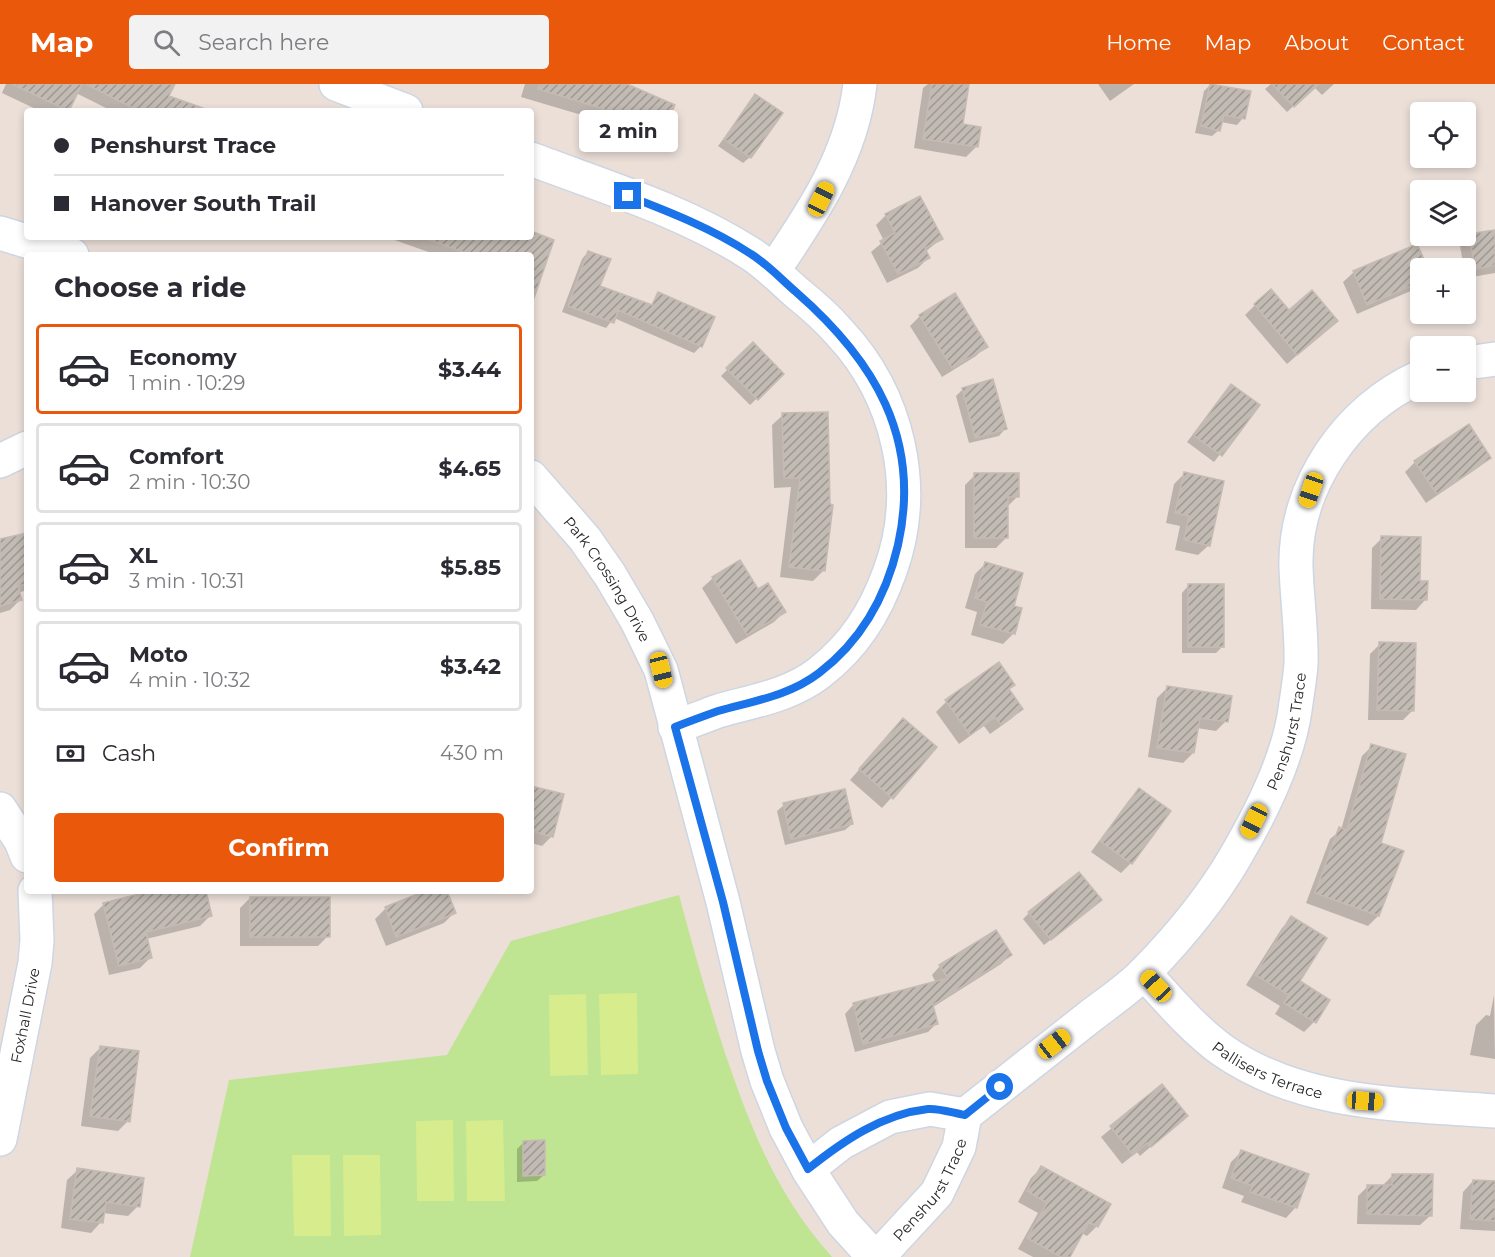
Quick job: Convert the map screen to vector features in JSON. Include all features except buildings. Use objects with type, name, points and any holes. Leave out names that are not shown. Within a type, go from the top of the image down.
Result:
[{"type":"street","points":[[338,84],[398,108]]},
{"type":"street","points":[[772,271],[821,199],[841,157],[849,135],[860,84]]},
{"type":"street","points":[[534,160],[677,216],[725,238],[753,255],[840,333],[865,366],[893,422],[902,459],[904,496],[900,534],[894,561],[873,613],[843,652],[817,675],[787,692],[747,705],[718,711],[675,727]]},
{"type":"street","points":[[0,233],[62,252]]},
{"type":"street","points":[[1476,362],[1495,359]]},
{"type":"street","name":"Penshurst Trace","points":[[878,1257],[937,1193],[959,1148],[965,1115],[1144,973],[1193,918],[1234,859],[1274,782],[1295,713],[1300,664],[1297,545],[1311,490],[1328,456],[1358,418],[1410,381]]},
{"type":"street","points":[[0,461],[24,449]]},
{"type":"street","name":"Park Crossing Drive","points":[[534,480],[585,539],[610,575],[637,621],[661,670],[723,902],[767,1081],[786,1128],[808,1169],[843,1223],[874,1257]]},
{"type":"street","points":[[0,809],[24,848]]},
{"type":"street","name":"Foxhall Drive","points":[[0,1139],[35,963],[37,940],[35,894]]},
{"type":"street","name":"Pallisers Terrace","points":[[1144,973],[1221,1049],[1258,1071],[1287,1084],[1325,1095],[1365,1101],[1495,1111]]},
{"type":"street","name":"Penshurst Trace","points":[[808,1169],[841,1143],[890,1118],[930,1109],[965,1115]]},
{"type":"green space","points":[[679,895],[719,1033],[756,1135],[781,1186],[813,1234],[832,1257],[190,1257],[229,1080],[447,1055],[511,941]]},
{"type":"green space","points":[[637,993],[638,1074],[601,1075],[599,994]]},
{"type":"green space","points":[[586,994],[588,1075],[550,1076],[549,995]]},
{"type":"green space","points":[[453,1120],[454,1201],[417,1201],[416,1121]]},
{"type":"green space","points":[[503,1120],[505,1201],[467,1201],[466,1121]]},
{"type":"green space","points":[[292,1155],[330,1155],[331,1236],[294,1236]]},
{"type":"green space","points":[[343,1155],[380,1155],[381,1235],[344,1236]]},
{"type":"route","points":[[628,196],[725,238],[753,255],[813,307],[840,333],[876,384],[893,422],[902,459],[904,496],[900,534],[894,561],[873,613],[854,640],[817,675],[787,692],[747,705],[718,711],[675,727],[723,902],[758,1051],[786,1128],[808,1169],[841,1143],[890,1118],[930,1109],[965,1115],[1000,1087]]}]
